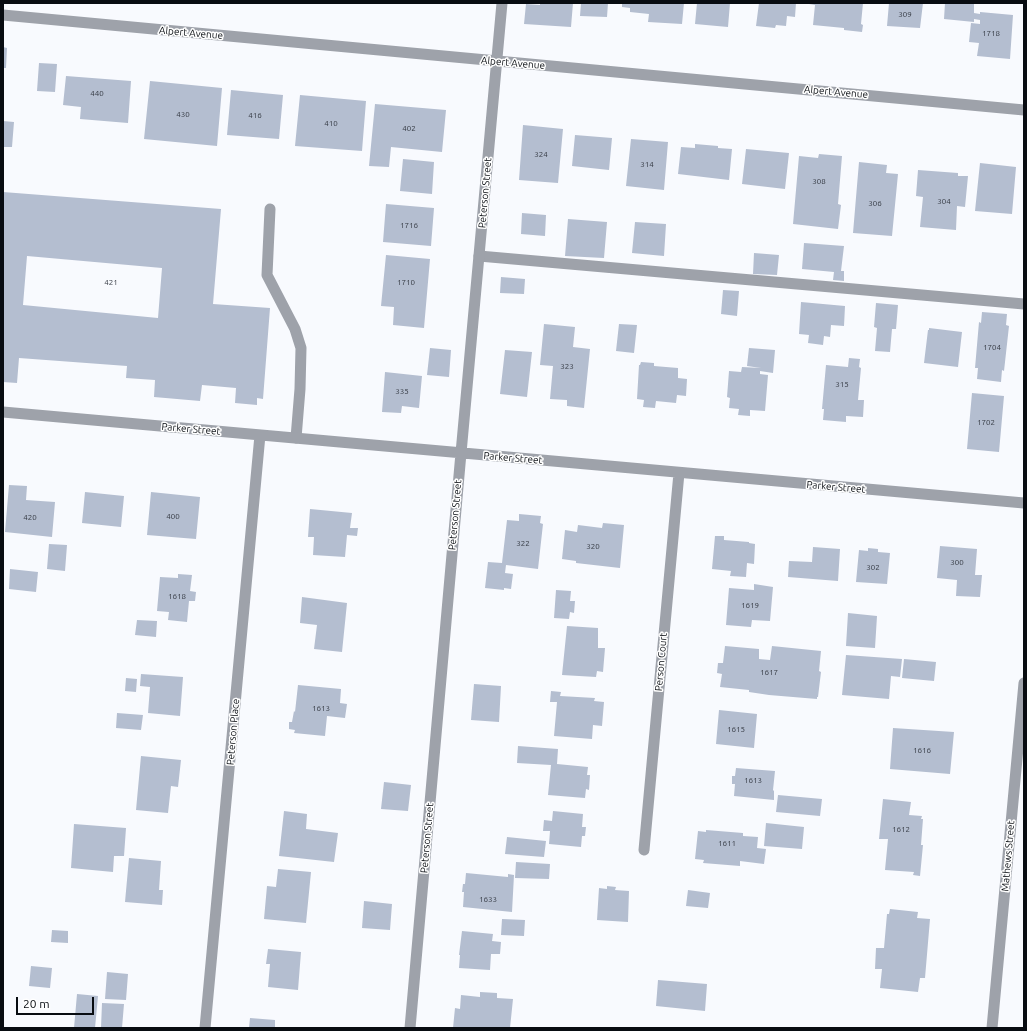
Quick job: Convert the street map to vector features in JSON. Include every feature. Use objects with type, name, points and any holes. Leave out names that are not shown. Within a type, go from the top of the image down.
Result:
[{"type":"street","name":"Peterson Street","points":[[410,1028],[460,453],[502,3]]},
{"type":"street","name":"Alpert Avenue","points":[[3,15],[1024,110]]},
{"type":"street","points":[[270,209],[267,275],[295,329],[301,348],[300,389],[296,438]]},
{"type":"street","points":[[479,256],[1024,304]]},
{"type":"street","name":"Parker Street","points":[[3,412],[1024,503]]},
{"type":"street","name":"Peterson Place","points":[[205,1028],[260,435]]},
{"type":"street","name":"Person Court","points":[[644,850],[679,473]]},
{"type":"street","name":"Mathews Street","points":[[992,1028],[1024,683]]},
{"type":"building","points":[[540,3],[573,3],[571,27],[524,24],[526,4],[540,5]]},
{"type":"building","points":[[581,3],[608,3],[607,17],[580,16]]},
{"type":"building","points":[[622,3],[684,3],[682,24],[648,22],[649,14],[630,12],[630,8],[622,7]]},
{"type":"building","points":[[697,3],[730,3],[728,27],[695,24]]},
{"type":"building","points":[[759,3],[796,3],[795,17],[787,16],[786,26],[776,25],[775,28],[756,26]]},
{"type":"building","points":[[809,3],[863,3],[861,24],[863,25],[862,32],[844,30],[844,28],[813,25],[815,5]]},
{"type":"building","points":[[889,3],[923,3],[920,28],[887,26]]},
{"type":"building","points":[[945,3],[974,3],[974,13],[980,14],[980,12],[1013,15],[1010,59],[977,56],[979,43],[969,42],[971,23],[980,24],[980,20],[974,19],[974,22],[944,19]]},
{"type":"building","points":[[3,47],[7,48],[6,68],[3,68]]},
{"type":"building","points":[[39,63],[57,64],[55,92],[37,91]]},
{"type":"building","points":[[66,76],[131,81],[128,123],[80,119],[81,107],[63,105]]},
{"type":"building","points":[[150,81],[222,88],[217,146],[144,139]]},
{"type":"building","points":[[231,90],[283,95],[279,139],[227,135]]},
{"type":"building","points":[[300,95],[366,101],[362,151],[295,146]]},
{"type":"building","points":[[375,104],[446,110],[442,152],[391,147],[389,167],[369,166]]},
{"type":"building","points":[[3,121],[14,122],[12,147],[3,147]]},
{"type":"building","points":[[523,125],[563,129],[558,183],[519,180]]},
{"type":"building","points":[[575,135],[612,138],[609,170],[572,166]]},
{"type":"building","points":[[631,139],[668,142],[664,190],[626,186]]},
{"type":"building","points":[[695,144],[732,149],[729,180],[678,174],[681,147],[695,148]]},
{"type":"building","points":[[746,149],[789,153],[785,189],[742,184]]},
{"type":"building","points":[[819,154],[842,156],[838,204],[841,205],[838,229],[793,224],[799,156],[818,158]]},
{"type":"building","points":[[403,159],[434,162],[432,194],[400,191]]},
{"type":"building","points":[[859,162],[887,165],[886,173],[898,174],[892,236],[853,233]]},
{"type":"building","points":[[980,163],[1016,167],[1012,214],[975,211]]},
{"type":"building","points":[[918,170],[958,173],[958,176],[968,176],[965,207],[957,206],[956,230],[920,227],[923,197],[916,196]]},
{"type":"building","points":[[3,192],[221,209],[213,304],[270,308],[263,399],[257,398],[257,405],[235,403],[236,388],[202,385],[200,401],[154,397],[155,380],[126,378],[127,366],[19,358],[17,383],[3,382]],"holes":[[[27,256],[162,268],[158,318],[23,305]]]},
{"type":"building","points":[[386,204],[434,208],[431,246],[383,242]]},
{"type":"building","points":[[522,213],[546,215],[545,236],[521,234]]},
{"type":"building","points":[[568,219],[607,222],[604,258],[565,256]]},
{"type":"building","points":[[635,222],[666,224],[664,256],[632,253]]},
{"type":"building","points":[[804,243],[844,246],[841,271],[844,271],[844,281],[833,280],[834,272],[802,269]]},
{"type":"building","points":[[754,253],[779,255],[777,275],[753,274]]},
{"type":"building","points":[[386,255],[430,259],[424,328],[393,325],[394,307],[381,306]]},
{"type":"building","points":[[501,277],[525,279],[524,294],[500,293]]},
{"type":"building","points":[[723,290],[739,291],[737,316],[721,314]]},
{"type":"building","points":[[801,302],[845,306],[844,326],[831,325],[830,337],[824,336],[823,345],[808,343],[809,335],[799,334]]},
{"type":"building","points":[[876,303],[898,305],[896,329],[892,329],[890,352],[875,351],[877,328],[874,327]]},
{"type":"building","points":[[982,312],[1007,314],[1006,325],[1009,326],[1004,371],[1002,370],[1001,382],[977,379],[978,368],[975,368],[979,322],[981,323]]},
{"type":"building","points":[[544,324],[575,327],[573,347],[590,349],[584,408],[567,406],[567,400],[550,399],[553,366],[540,365]]},
{"type":"building","points":[[619,324],[637,325],[634,353],[616,351]]},
{"type":"building","points":[[929,328],[962,332],[958,367],[924,363]]},
{"type":"building","points":[[430,348],[451,350],[449,377],[427,375]]},
{"type":"building","points":[[749,348],[775,350],[773,373],[760,371],[760,374],[768,375],[765,411],[750,410],[750,416],[738,415],[739,409],[729,408],[730,398],[727,397],[729,371],[741,372],[742,367],[761,368],[747,366]]},
{"type":"building","points":[[505,350],[532,352],[527,397],[500,394]]},
{"type":"building","points":[[849,358],[860,359],[859,367],[861,368],[858,400],[864,400],[863,417],[846,416],[846,422],[823,420],[824,409],[822,409],[826,365],[848,367]]},
{"type":"building","points":[[641,362],[654,363],[654,366],[678,368],[678,378],[687,379],[686,396],[677,395],[676,403],[656,401],[655,408],[643,407],[644,400],[637,399],[639,365]]},
{"type":"building","points":[[385,372],[422,376],[419,408],[402,406],[401,413],[382,412]]},
{"type":"building","points":[[972,393],[1004,396],[999,452],[967,449]]},
{"type":"building","points":[[9,485],[27,486],[26,500],[55,502],[52,537],[5,532]]},
{"type":"building","points":[[85,492],[124,496],[121,527],[82,523]]},
{"type":"building","points":[[151,492],[200,497],[196,539],[147,535]]},
{"type":"building","points":[[310,509],[352,513],[350,528],[358,528],[357,536],[347,535],[345,557],[313,555],[314,537],[308,537]]},
{"type":"building","points":[[519,514],[541,516],[540,523],[543,524],[538,569],[506,565],[505,573],[513,574],[511,589],[504,588],[504,590],[485,588],[488,562],[502,563],[507,520],[519,521]]},
{"type":"building","points":[[603,523],[624,525],[620,568],[576,563],[576,561],[562,559],[565,530],[577,532],[578,525],[602,528]]},
{"type":"building","points":[[715,536],[724,536],[724,540],[749,542],[755,544],[754,564],[747,563],[746,577],[730,576],[731,571],[712,569]]},
{"type":"building","points":[[49,544],[67,545],[65,571],[47,569]]},
{"type":"building","points":[[940,546],[977,549],[975,575],[982,575],[980,597],[956,596],[957,580],[937,578]]},
{"type":"building","points":[[813,547],[840,549],[838,581],[788,577],[789,561],[812,562]]},
{"type":"building","points":[[868,548],[878,549],[878,552],[890,553],[887,584],[856,582],[859,550],[868,551]]},
{"type":"building","points":[[10,569],[38,572],[36,592],[9,589]]},
{"type":"building","points":[[178,574],[192,575],[190,591],[196,592],[195,601],[189,601],[187,622],[168,620],[169,612],[157,611],[160,577],[178,578]]},
{"type":"building","points":[[754,584],[773,587],[770,621],[752,620],[751,627],[726,625],[729,588],[754,590]]},
{"type":"building","points":[[556,590],[571,591],[570,601],[575,601],[574,613],[570,612],[569,619],[554,618]]},
{"type":"building","points":[[302,597],[347,603],[342,652],[314,649],[317,625],[300,623]]},
{"type":"building","points":[[848,613],[877,616],[875,648],[846,646]]},
{"type":"building","points":[[137,620],[157,621],[156,637],[135,635]]},
{"type":"building","points":[[567,626],[598,628],[598,648],[605,648],[603,672],[597,671],[596,677],[562,675]]},
{"type":"building","points":[[725,646],[759,649],[759,659],[770,660],[772,646],[821,651],[819,671],[821,672],[817,699],[769,695],[749,692],[749,690],[720,687],[722,674],[717,673],[718,663],[723,663]]},
{"type":"building","points":[[846,655],[902,659],[900,677],[891,676],[889,699],[842,695]]},
{"type":"building","points":[[904,659],[936,662],[934,681],[902,678]]},
{"type":"building","points":[[141,674],[183,677],[180,716],[148,713],[150,687],[140,686]]},
{"type":"building","points":[[126,678],[137,679],[136,692],[125,691]]},
{"type":"building","points":[[474,684],[501,686],[499,722],[471,720]]},
{"type":"building","points":[[298,685],[341,689],[340,703],[347,704],[345,718],[327,716],[325,736],[294,733],[295,730],[289,729],[289,722],[292,722],[294,711],[295,712]]},
{"type":"building","points":[[551,691],[561,692],[560,696],[595,698],[594,701],[604,702],[602,726],[593,725],[592,739],[554,736],[557,702],[550,702]]},
{"type":"building","points":[[719,710],[757,714],[754,748],[716,744]]},
{"type":"building","points":[[117,713],[143,715],[141,730],[116,728]]},
{"type":"building","points":[[893,728],[954,732],[950,774],[890,769]]},
{"type":"building","points":[[518,746],[558,749],[557,764],[588,767],[587,775],[590,775],[589,790],[586,789],[585,798],[548,795],[551,765],[517,763]]},
{"type":"building","points":[[141,756],[181,760],[178,787],[171,786],[168,813],[136,810]]},
{"type":"building","points":[[736,768],[775,771],[773,790],[774,800],[734,796],[735,784],[732,784],[732,776],[735,776]]},
{"type":"building","points":[[384,782],[411,785],[408,811],[381,809]]},
{"type":"building","points":[[778,795],[822,799],[820,816],[776,812]]},
{"type":"building","points":[[883,799],[911,802],[909,815],[922,816],[921,845],[923,845],[920,876],[913,875],[914,872],[885,870],[888,839],[879,839]]},
{"type":"building","points":[[284,811],[307,814],[306,829],[338,833],[334,862],[279,856]]},
{"type":"building","points":[[553,811],[583,814],[582,827],[586,827],[585,836],[582,836],[581,847],[549,844],[550,831],[543,831],[544,820],[552,821]]},
{"type":"building","points":[[766,823],[804,827],[802,849],[764,846]]},
{"type":"building","points":[[74,824],[126,828],[124,856],[114,856],[113,872],[71,868]]},
{"type":"building","points":[[706,830],[743,833],[743,836],[758,837],[757,848],[766,849],[764,864],[740,861],[740,866],[703,863],[704,860],[695,859],[698,831],[706,832]]},
{"type":"building","points":[[507,837],[546,841],[544,857],[505,854]]},
{"type":"building","points":[[129,858],[161,861],[159,890],[163,890],[162,905],[125,902]]},
{"type":"building","points":[[516,862],[550,864],[549,879],[515,878]]},
{"type":"building","points":[[278,869],[311,872],[306,923],[264,919],[267,886],[276,887]]},
{"type":"building","points":[[466,873],[508,877],[508,874],[514,875],[512,912],[463,907],[464,892],[462,892],[463,884],[465,884]]},
{"type":"building","points":[[607,886],[616,887],[615,890],[629,891],[628,922],[597,920],[599,888],[607,889]]},
{"type":"building","points":[[688,890],[710,893],[708,908],[686,906]]},
{"type":"building","points":[[364,901],[392,904],[390,930],[362,928]]},
{"type":"building","points":[[890,909],[918,912],[917,918],[930,919],[925,978],[920,978],[918,992],[880,988],[882,969],[875,969],[876,948],[884,948],[887,914],[889,914]]},
{"type":"building","points":[[502,919],[525,920],[524,936],[501,935]]},
{"type":"building","points":[[52,930],[68,931],[68,943],[51,942]]},
{"type":"building","points":[[462,931],[493,934],[492,941],[501,942],[500,954],[491,954],[490,970],[459,968]]},
{"type":"building","points":[[268,949],[301,952],[298,990],[268,987],[270,964],[266,964]]},
{"type":"building","points":[[31,966],[52,968],[50,988],[29,986]]},
{"type":"building","points":[[107,972],[128,974],[126,1000],[105,999]]},
{"type":"building","points":[[658,980],[707,984],[705,1011],[656,1006]]},
{"type":"building","points":[[480,992],[497,993],[497,998],[513,999],[510,1028],[453,1028],[455,1008],[460,1009],[461,995],[480,997]]},
{"type":"building","points":[[77,994],[98,996],[95,1028],[74,1028]]},
{"type":"building","points":[[102,1003],[124,1004],[122,1028],[101,1028]]},
{"type":"building","points":[[250,1018],[275,1020],[275,1028],[249,1028]]}]
